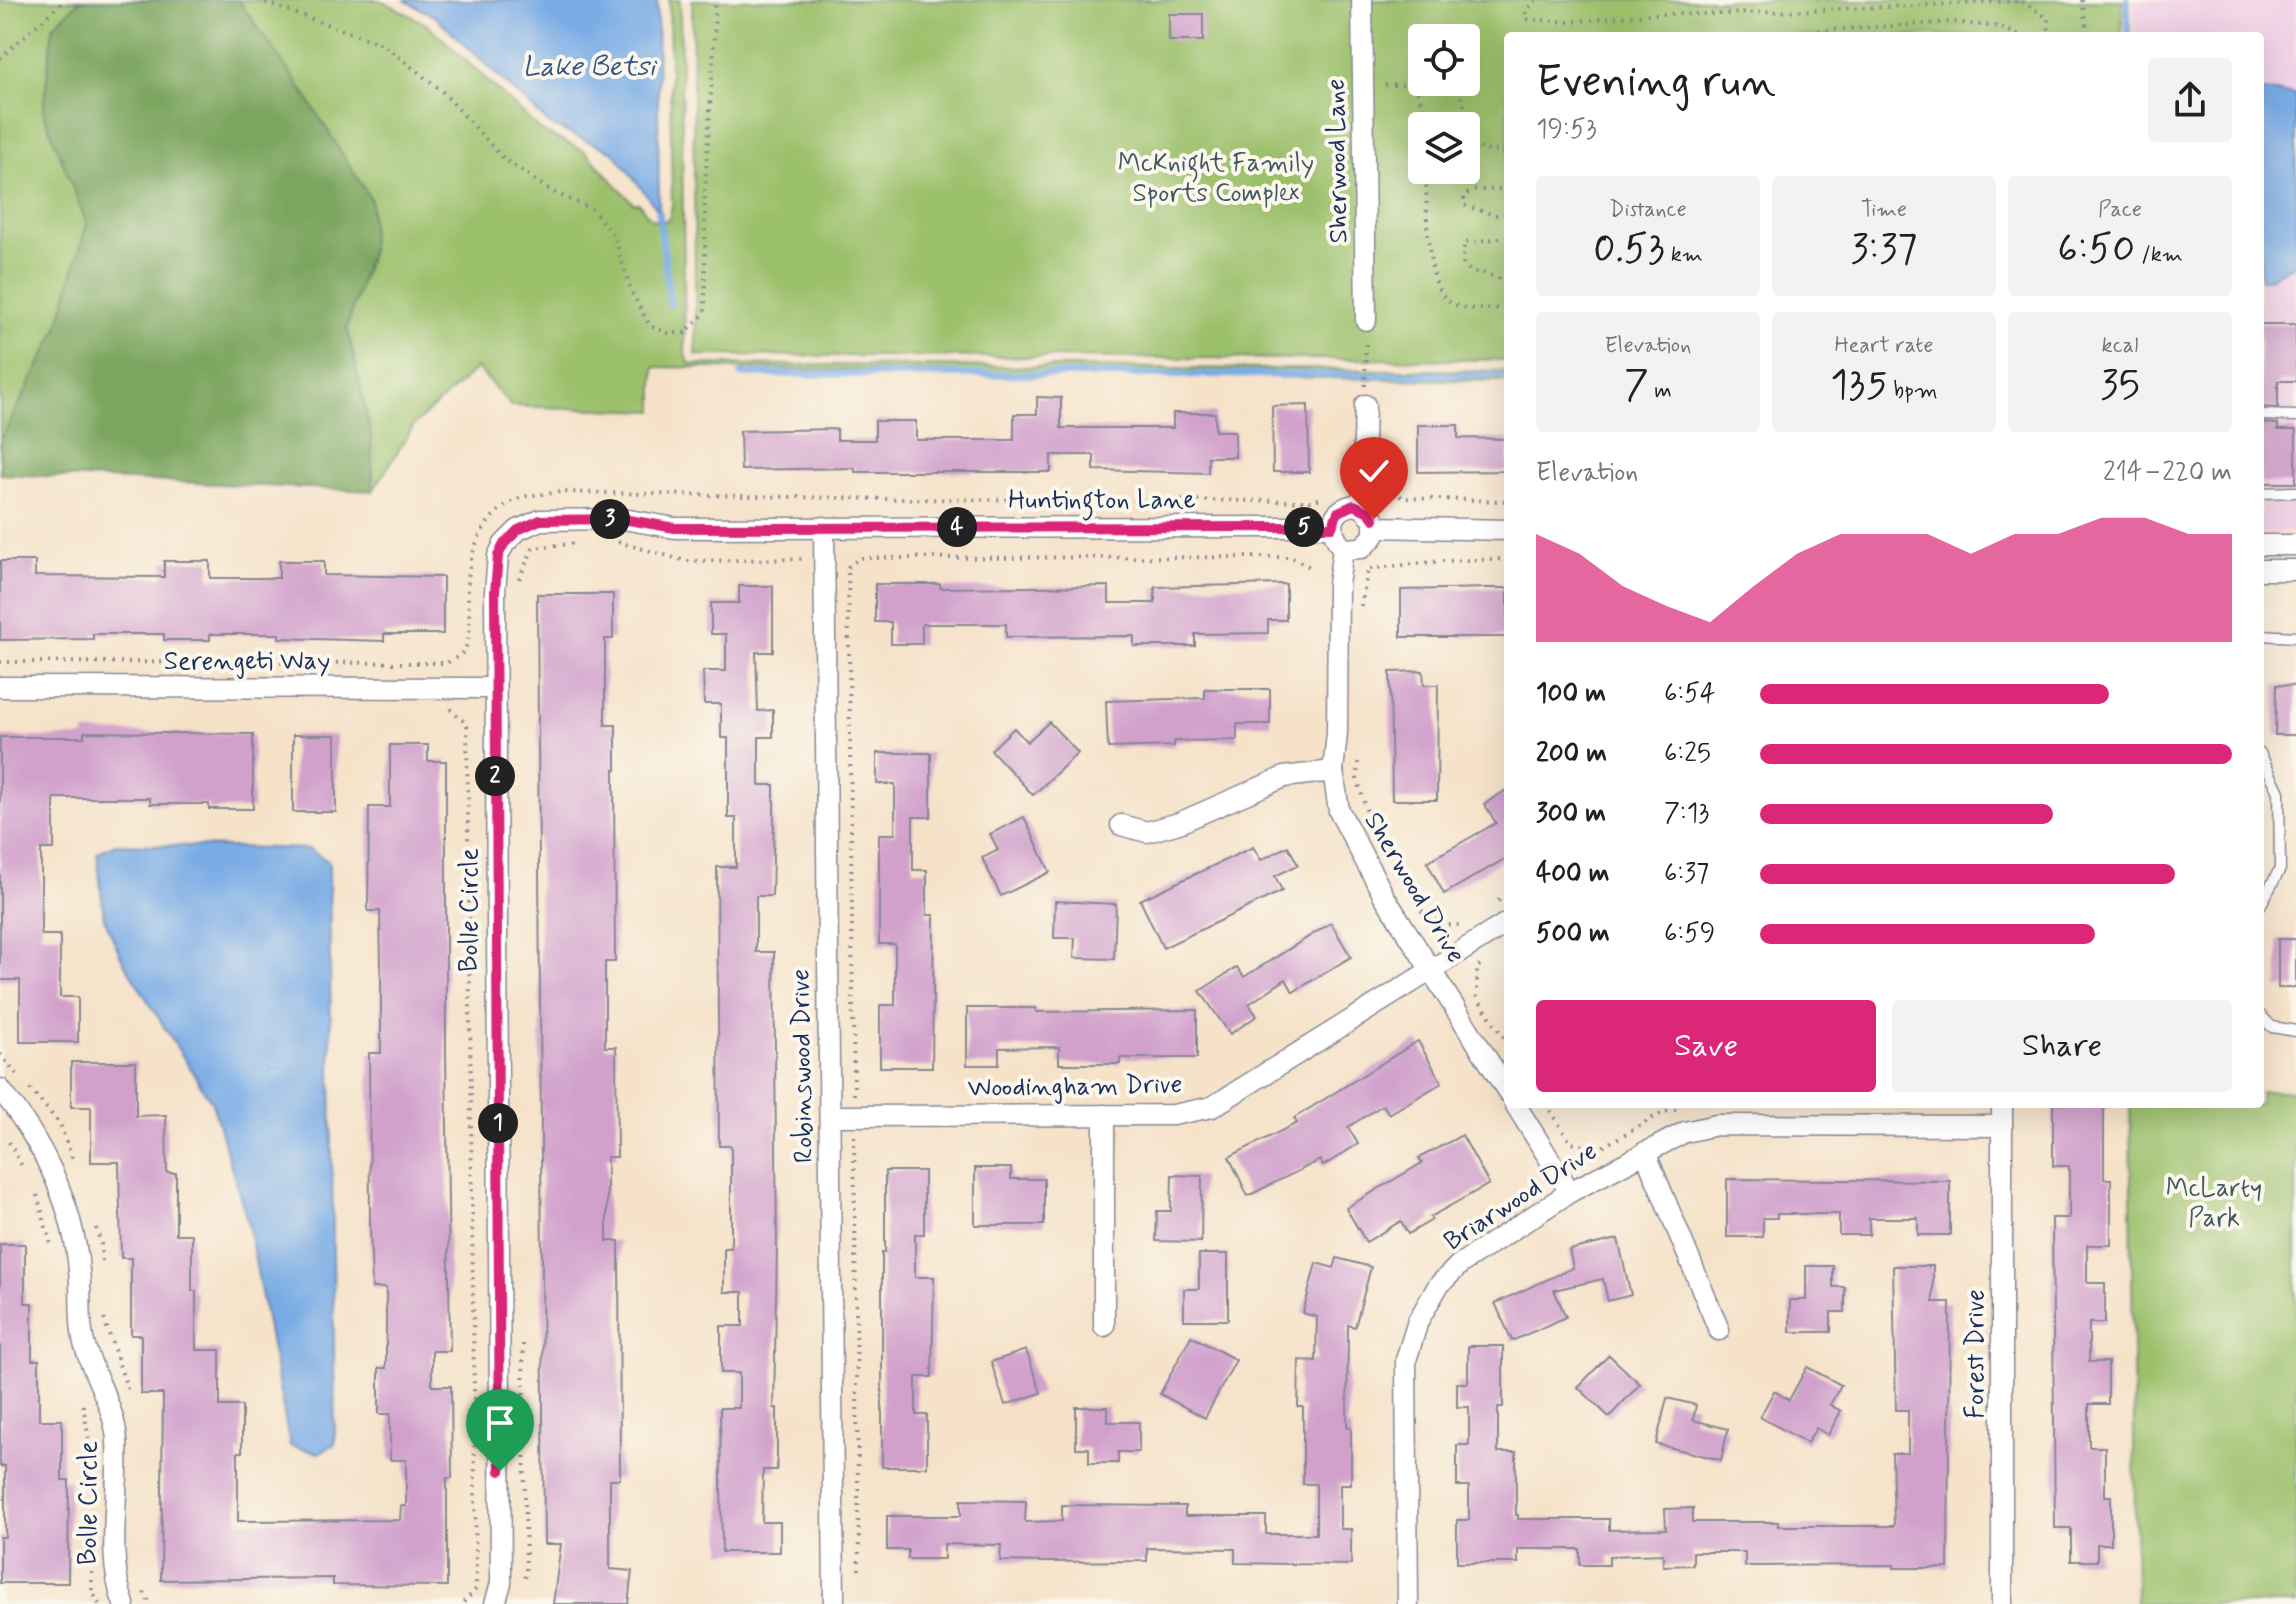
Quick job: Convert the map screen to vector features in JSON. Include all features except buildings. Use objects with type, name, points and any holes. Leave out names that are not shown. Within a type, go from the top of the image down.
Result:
[{"type":"street","name":"Sherwood Lane","points":[[1362,0],[1366,320]]},
{"type":"street","points":[[1362,507],[1365,397]]},
{"type":"street","points":[[1345,507],[1362,507],[1374,519],[1376,527],[1369,543],[1362,548],[1343,549],[1333,536],[1332,527],[1338,512],[1345,507]]},
{"type":"street","name":"Bolle Circle","points":[[495,1604],[501,1583],[495,688],[498,556],[504,544],[518,530],[540,520],[623,519],[675,528],[824,527]]},
{"type":"street","name":"Huntington Lane","points":[[824,527],[1332,527]]},
{"type":"street","name":"Robinswood Drive","points":[[824,527],[834,1604]]},
{"type":"street","points":[[1376,527],[1504,530]]},
{"type":"street","points":[[2264,545],[2296,545]]},
{"type":"street","name":"Sherwood Drive","points":[[1343,549],[1338,585],[1337,733],[1333,771],[1339,811],[1384,896],[1504,1086]]},
{"type":"street","points":[[2264,570],[2296,570]]},
{"type":"street","name":"Serengeti Way","points":[[0,687],[495,688]]},
{"type":"street","points":[[1121,825],[1147,832],[1179,823],[1284,777],[1333,771]]},
{"type":"street","name":"Woodingham Drive","points":[[830,1116],[1173,1115],[1212,1107],[1504,924]]},
{"type":"street","name":"Bolle Circle","points":[[0,1089],[18,1110],[49,1160],[72,1226],[79,1270],[84,1343],[109,1406],[117,1437],[116,1579],[124,1604]]},
{"type":"street","points":[[1518,1108],[1570,1192]]},
{"type":"street","name":"Forest Drive","points":[[2002,1108],[2002,1604]]},
{"type":"street","points":[[1104,1115],[1104,1326]]},
{"type":"street","name":"Briarwood Drive","points":[[1408,1604],[1406,1360],[1418,1321],[1438,1286],[1460,1264],[1570,1192],[1685,1132],[1716,1125],[2002,1126]]},
{"type":"street","points":[[1645,1152],[1719,1330]]},
{"type":"lane","points":[[2264,415],[2296,416]]},
{"type":"lane","points":[[2264,493],[2296,492]]},
{"type":"lane","points":[[2264,635],[2296,637]]},
{"type":"lane","points":[[2264,761],[2279,792],[2280,869],[2264,899]]},
{"type":"lane","points":[[2264,1019],[2272,1027],[2296,1031]]},
{"type":"path","points":[[0,58],[65,0]]},
{"type":"path","points":[[258,0],[382,44],[441,90],[503,158],[551,191],[592,209],[614,236],[632,293],[650,326],[669,333],[685,333],[705,313],[705,187],[715,0]]},
{"type":"path","points":[[1536,0],[1526,11],[1526,19],[1570,22],[1649,14],[1725,14],[2021,1],[2048,18],[2049,32]]},
{"type":"path","points":[[2082,0],[2087,32]]},
{"type":"path","points":[[1800,32],[1952,22],[2001,27],[2011,32]]},
{"type":"path","points":[[1363,85],[1408,84]]},
{"type":"path","points":[[1460,96],[1473,126],[1474,141],[1483,151],[1504,150]]},
{"type":"path","points":[[1427,184],[1435,281],[1447,300],[1465,308],[1504,308]]},
{"type":"path","points":[[1504,189],[1475,190],[1464,195],[1464,205],[1494,215],[1504,214]]},
{"type":"path","points":[[1504,238],[1464,243],[1463,263],[1471,272],[1504,281]]},
{"type":"path","points":[[1365,397],[1366,355]]},
{"type":"path","points":[[609,540],[686,561],[784,558]]},
{"type":"path","points":[[517,583],[533,548],[579,543]]},
{"type":"path","points":[[859,1570],[848,567],[860,558],[1291,557],[1312,568]]},
{"type":"path","points":[[1361,614],[1368,569],[1441,561],[1504,559]]},
{"type":"path","points":[[449,708],[467,724],[476,1589],[462,1604]]},
{"type":"path","points":[[1358,763],[1357,778],[1371,826]]},
{"type":"path","points":[[1385,850],[1422,911],[1442,925],[1461,925]]},
{"type":"path","points":[[1496,903],[1504,898]]},
{"type":"path","points":[[1488,961],[1477,967],[1477,997],[1504,1038]]},
{"type":"path","points":[[1549,1108],[1571,1143],[1599,1149],[1663,1112],[1686,1108]]},
{"type":"shaded area","points":[[2134,0],[2296,0],[2296,94],[2264,91],[2264,32],[2134,32]]},
{"type":"shaded area","points":[[2295,264],[2296,533],[2264,533],[2264,279]]},
{"type":"green space","points":[[0,0],[80,0],[53,27],[43,111],[87,223],[57,331],[0,441]]},
{"type":"green space","points":[[80,0],[238,0],[303,91],[371,200],[371,249],[347,327],[371,435],[373,491],[0,474],[0,441],[57,331],[87,224],[43,111],[53,27]]},
{"type":"green space","points":[[238,0],[381,0],[428,25],[541,131],[585,151],[633,203],[639,203],[651,218],[659,222],[669,219],[672,205],[669,0],[680,0],[685,355],[690,364],[1504,371],[1504,381],[654,367],[654,411],[511,406],[477,368],[415,424],[373,491],[371,435],[347,327],[371,249],[303,92]]},
{"type":"green space","name":"McKnight Family Sports Complex","points":[[692,0],[2122,0],[2122,32],[1504,32],[1504,360],[696,355]]},
{"type":"green space","name":"McLarty Park","points":[[2264,1091],[2296,1091],[2296,1604],[2136,1604],[2130,1108],[2264,1108]]},
{"type":"water","name":"Lake Betsi","points":[[404,0],[657,0],[659,212],[614,152],[550,125],[436,17]]},
{"type":"water","points":[[2264,91],[2296,94],[2296,264],[2264,279]]},
{"type":"water","points":[[115,844],[309,849],[329,862],[335,1444],[319,1453],[290,1446],[248,1223],[212,1103],[124,963],[104,918],[97,853]]},
{"type":"waterway","points":[[2127,0],[2128,32]]},
{"type":"waterway","points":[[659,212],[670,304]]},
{"type":"waterway","points":[[741,374],[1504,375]]},
{"type":"route","points":[[500,1471],[495,592],[498,556],[504,544],[518,530],[540,520],[623,519],[675,528],[1332,527],[1338,512],[1354,505],[1362,507],[1374,519]]}]
